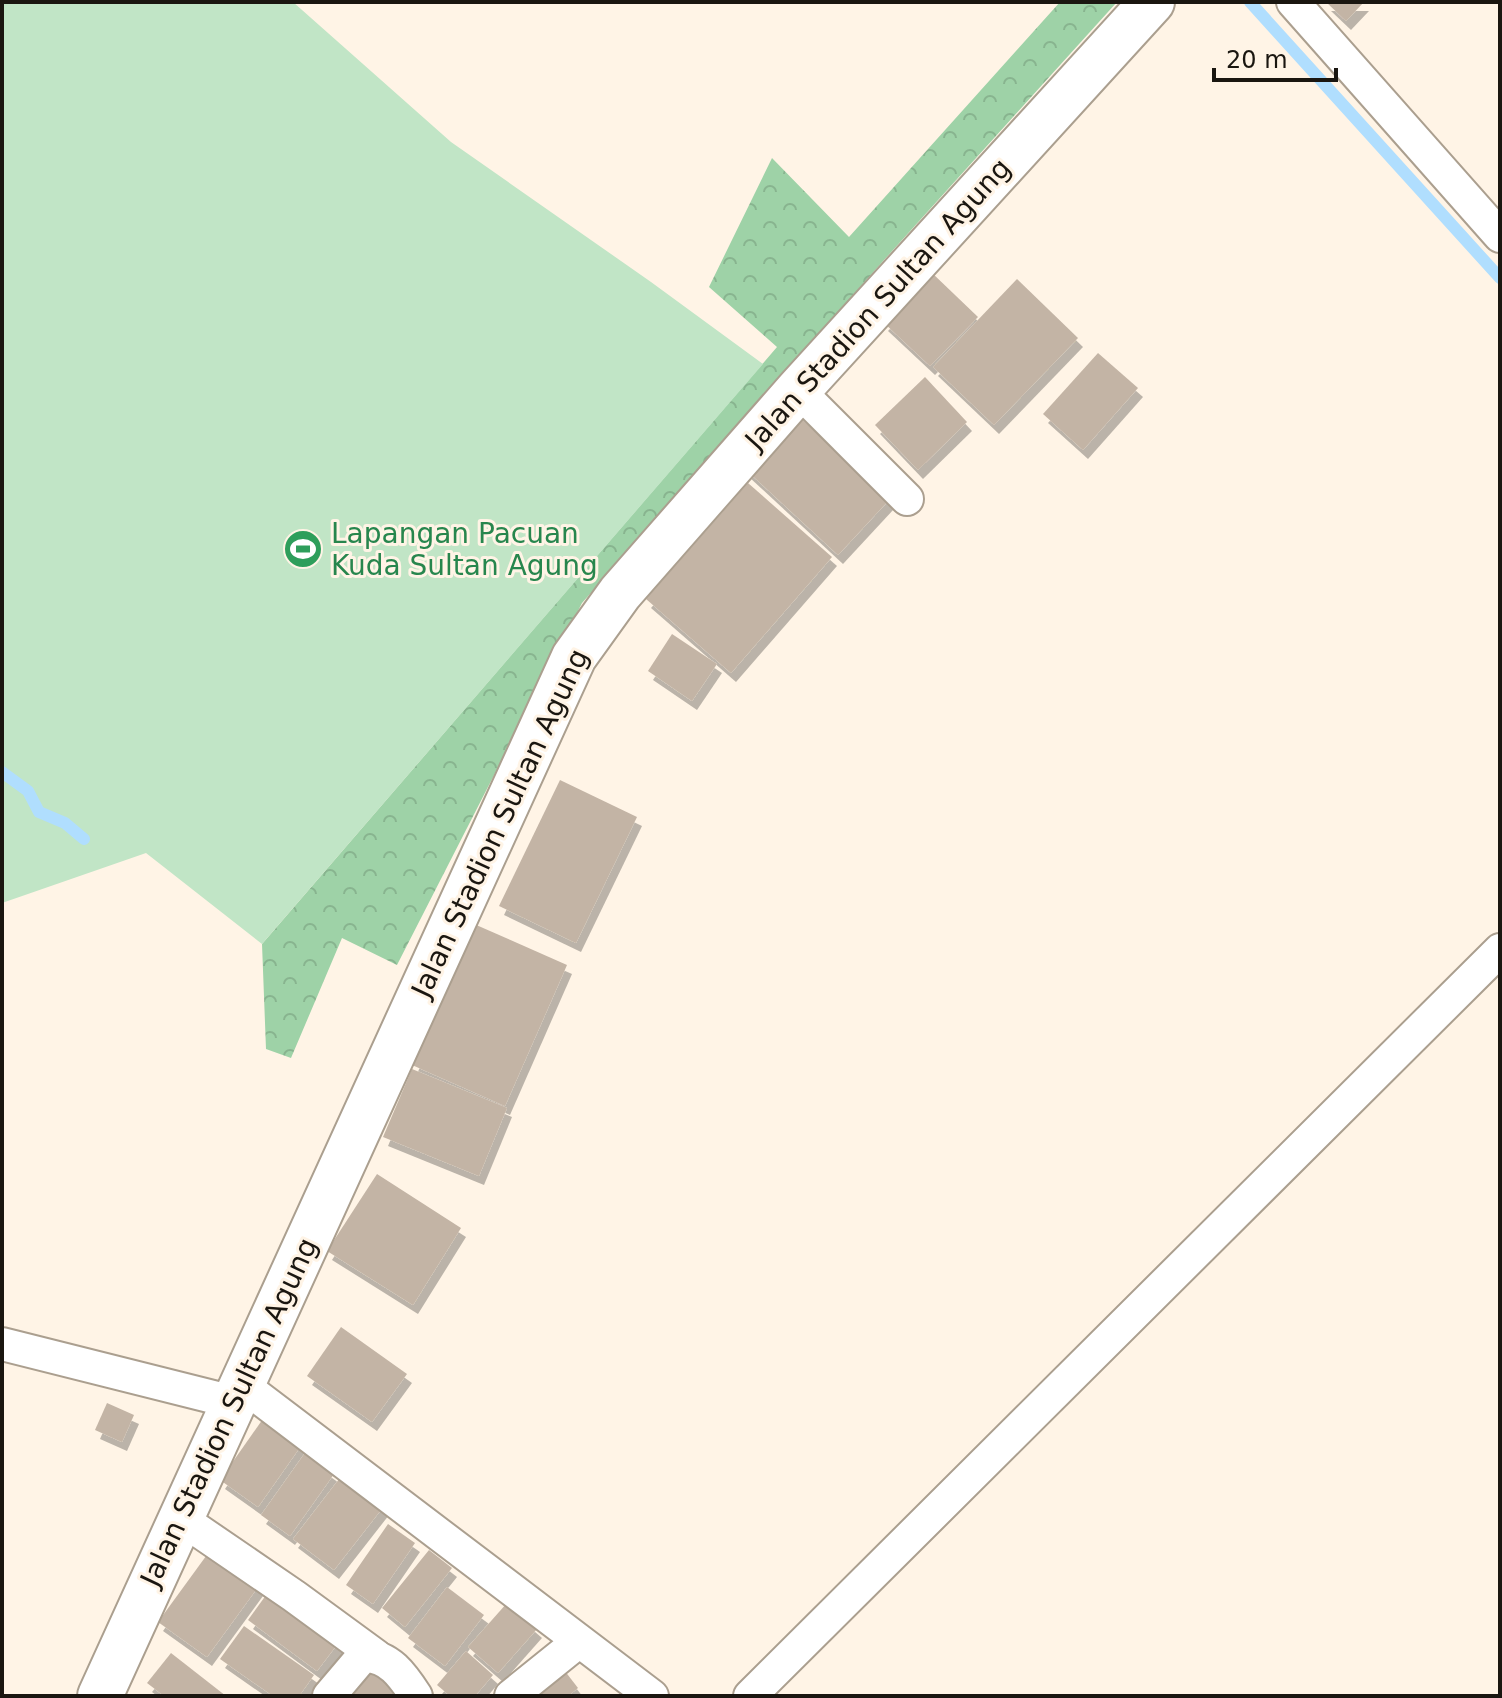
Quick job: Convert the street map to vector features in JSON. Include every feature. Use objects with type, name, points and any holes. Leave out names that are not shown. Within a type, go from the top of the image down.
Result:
[{"type":"main road","name":"Jalan Stadion Sultan Agung","points":[[100,1696],[574,657],[620,593],[798,390],[1152,2]]},
{"type":"street","points":[[1293,2],[1500,236]]},
{"type":"street","points":[[798,390],[907,499]]},
{"type":"street","points":[[750,1696],[1500,950]]},
{"type":"street","points":[[2,1344],[237,1393],[652,1696]]},
{"type":"street","points":[[180,1518],[392,1665],[416,1696]]},
{"type":"street","points":[[511,1696],[578,1642]]},
{"type":"street","points":[[329,1696],[363,1656],[376,1656]]},
{"type":"green space","name":"Lapangan Pacuan Kuda Sultan Agung","points":[[2,2],[293,2],[451,142],[763,364],[262,944],[146,853],[2,903]]},
{"type":"green space","points":[[1060,2],[1117,2],[884,260],[582,603],[397,965],[342,938],[291,1058],[266,1049],[262,944],[777,347],[709,287],[772,158],[849,237]]},
{"type":"building","points":[[1326,2],[1364,2],[1346,21]]},
{"type":"building","points":[[931,272],[978,317],[930,366],[883,322]]},
{"type":"building","points":[[1017,279],[1078,338],[994,425],[933,367]]},
{"type":"building","points":[[1098,353],[1138,388],[1083,450],[1043,414]]},
{"type":"building","points":[[925,377],[967,422],[918,470],[875,425]]},
{"type":"building","points":[[796,414],[889,500],[838,555],[744,468]]},
{"type":"building","points":[[748,483],[832,557],[731,673],[646,599]]},
{"type":"building","points":[[672,634],[717,664],[692,701],[648,671]]},
{"type":"building","points":[[560,780],[637,817],[576,943],[499,906]]},
{"type":"building","points":[[474,924],[567,965],[505,1106],[412,1065]]},
{"type":"building","points":[[412,1069],[507,1108],[479,1176],[383,1137]]},
{"type":"building","points":[[377,1174],[461,1228],[413,1305],[327,1251]]},
{"type":"building","points":[[341,1327],[407,1374],[372,1422],[307,1376]]},
{"type":"building","points":[[107,1403],[134,1415],[122,1442],[95,1430]]},
{"type":"building","points":[[265,1416],[303,1443],[258,1507],[220,1480]]},
{"type":"building","points":[[305,1453],[334,1474],[290,1536],[261,1515]]},
{"type":"building","points":[[343,1474],[384,1506],[334,1570],[293,1539]]},
{"type":"building","points":[[388,1524],[415,1543],[373,1604],[346,1585]]},
{"type":"building","points":[[429,1550],[452,1568],[405,1627],[382,1608]]},
{"type":"building","points":[[209,1552],[258,1587],[207,1657],[158,1622]]},
{"type":"building","points":[[447,1587],[484,1615],[445,1666],[408,1638]]},
{"type":"building","points":[[269,1591],[339,1642],[317,1671],[248,1620]]},
{"type":"building","points":[[507,1603],[537,1629],[498,1673],[468,1647]]},
{"type":"building","points":[[244,1626],[314,1675],[299,1696],[273,1696],[220,1659]]},
{"type":"building","points":[[466,1651],[493,1675],[475,1696],[450,1696],[437,1685]]},
{"type":"building","points":[[171,1653],[226,1696],[164,1696],[147,1683]]},
{"type":"building","points":[[561,1666],[578,1688],[568,1696],[523,1696]]},
{"type":"building","points":[[368,1667],[406,1696],[345,1696]]},
{"type":"waterway","points":[[1250,2],[1500,278]]},
{"type":"waterway","points":[[2,772],[28,791],[39,812],[65,823],[84,839]]},
{"type":"place","name":"Lapangan Pacuan Kuda Sultan Agung","points":[[303,549]]}]
